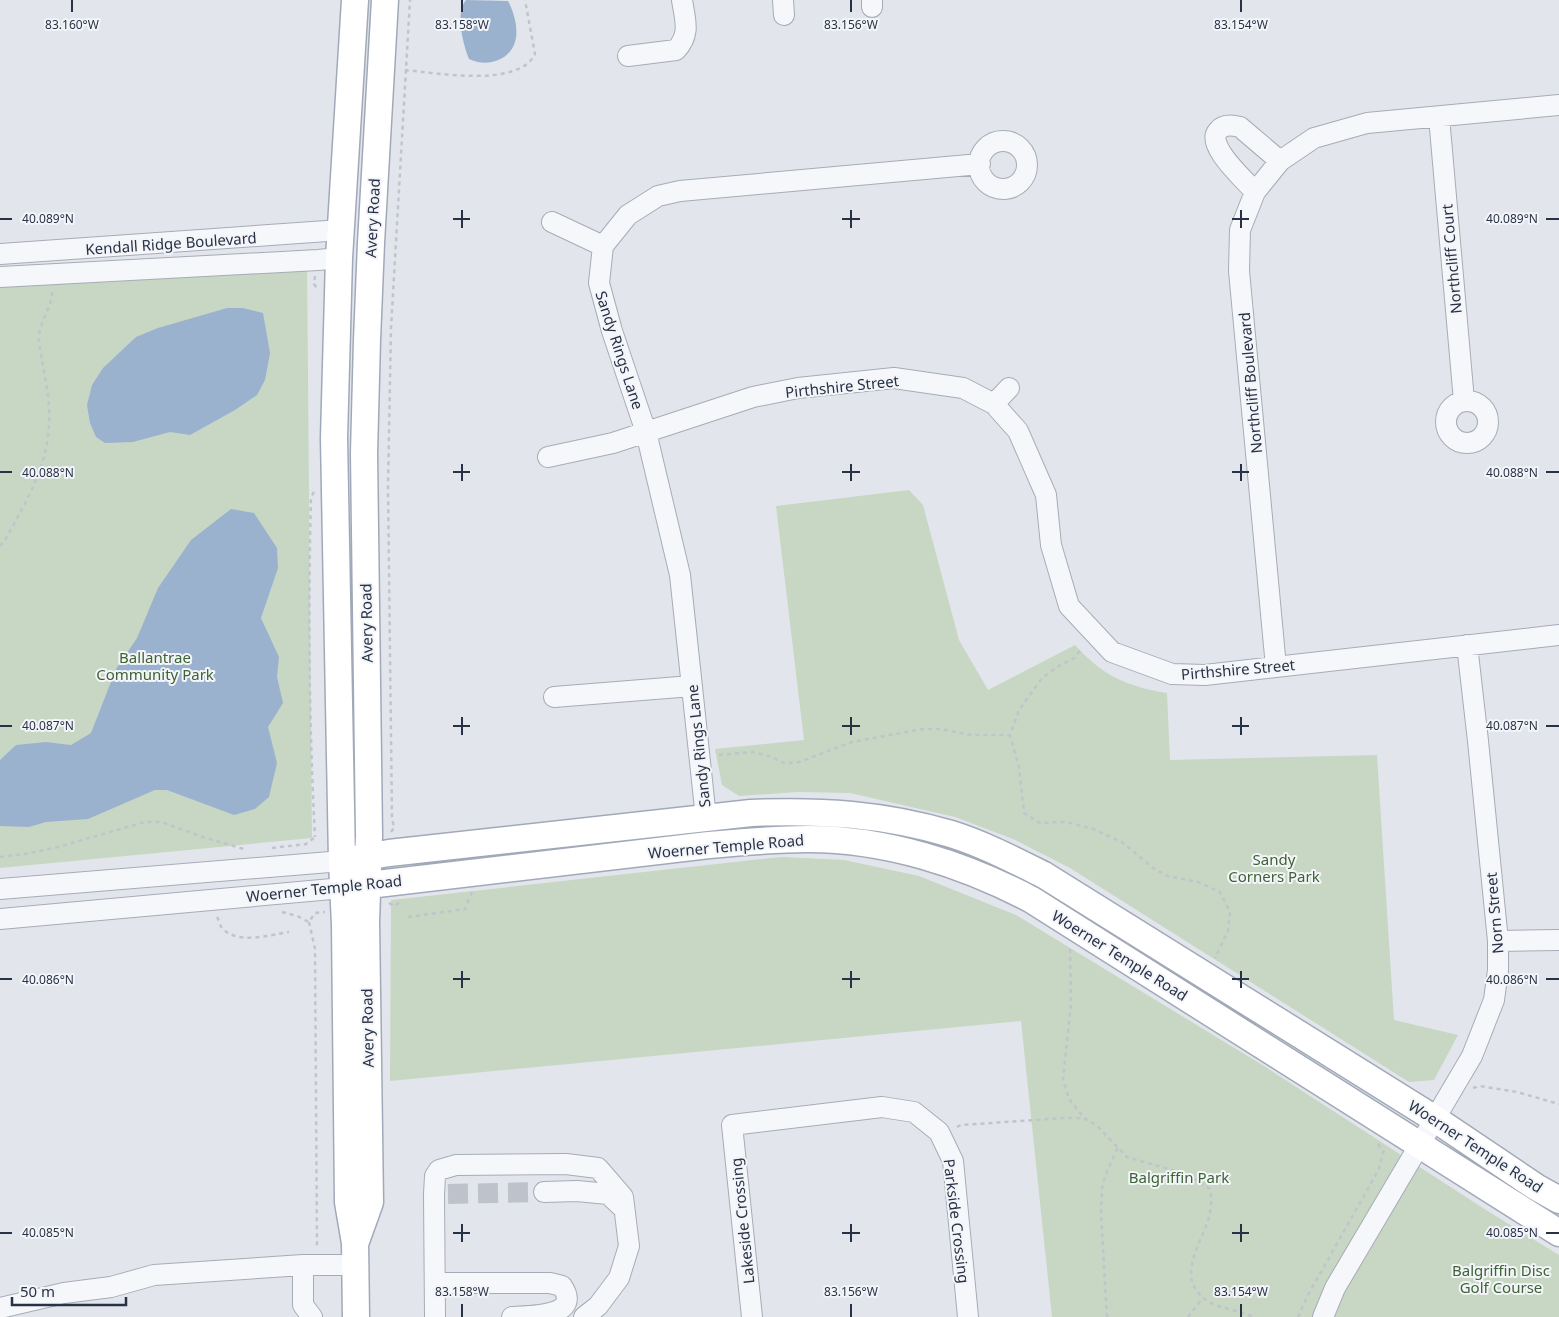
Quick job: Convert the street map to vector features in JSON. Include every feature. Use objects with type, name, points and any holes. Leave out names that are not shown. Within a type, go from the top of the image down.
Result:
[{"type":"main road","name":"Avery Road","points":[[355,0],[339,258],[334,438],[342,861],[356,897]]},
{"type":"main road","name":"Avery Road","points":[[356,1317],[356,1254],[348,1202],[356,897],[368,856],[365,416],[371,243],[385,0]]},
{"type":"main road","name":"Woerner Temple Road","points":[[342,861],[368,856],[751,812],[799,810],[853,813],[903,821],[952,834],[1005,855],[1044,875],[1435,1119],[1536,1187],[1559,1200]]},
{"type":"main road","name":"Woerner Temple Road","points":[[356,897],[752,841],[809,839],[852,842],[897,849],[958,866],[1004,885],[1032,900],[1559,1233]]},
{"type":"street","points":[[628,56],[676,50],[684,42],[686,32],[682,0]]},
{"type":"street","name":"Northcliff Boulevard","points":[[1276,667],[1239,271],[1240,230],[1255,192],[1280,160],[1314,138],[1367,123],[1559,105]]},
{"type":"street","name":"Northcliff Court","points":[[1439,117],[1464,401]]},
{"type":"street","points":[[1255,192],[1217,148],[1214,139],[1217,132],[1222,127],[1232,125],[1240,127],[1280,160]]},
{"type":"street","points":[[552,222],[603,246],[628,214],[658,196],[680,192],[980,164]]},
{"type":"street","name":"Kendall Ridge Boulevard","points":[[2,254],[341,230]]},
{"type":"street","points":[[171,242],[173,268]]},
{"type":"street","name":"Sandy Rings Lane","points":[[603,246],[599,283],[612,331],[646,432],[680,575],[706,818]]},
{"type":"street","points":[[2,254],[2,277]]},
{"type":"street","name":"Kendall Ridge Boulevard","points":[[2,277],[339,258]]},
{"type":"street","name":"Pirthshire Street","points":[[548,457],[613,443],[753,397],[798,388],[894,378],[963,388],[994,404],[1018,431],[1046,495],[1051,545],[1069,606],[1112,652],[1172,674],[1205,675],[1559,635]]},
{"type":"street","points":[[994,404],[1009,388]]},
{"type":"street","name":"Norn Street","points":[[1322,1317],[1335,1288],[1472,1056],[1494,1000],[1498,970],[1498,941],[1467,645]]},
{"type":"street","points":[[554,697],[692,686]]},
{"type":"street","name":"Woerner Temple Road","points":[[0,889],[342,861]]},
{"type":"street","name":"Woerner Temple Road","points":[[0,919],[356,897]]},
{"type":"street","points":[[1498,941],[1559,940]]},
{"type":"street","name":"Parkside Crossing","points":[[732,1125],[882,1107],[914,1112],[939,1132],[953,1161],[968,1317]]},
{"type":"street","name":"Lakeside Crossing","points":[[732,1125],[752,1317]]},
{"type":"street","points":[[435,1317],[435,1283],[441,1194],[435,1176],[439,1170],[456,1165],[566,1164],[598,1168],[623,1197],[628,1246],[619,1278],[598,1306],[584,1317]]},
{"type":"street","points":[[544,1192],[576,1191],[608,1194],[624,1209]]},
{"type":"street","points":[[0,1308],[64,1293],[111,1287],[154,1276],[303,1265],[356,1254]]},
{"type":"street","points":[[303,1265],[303,1305],[312,1317]]},
{"type":"street","points":[[435,1283],[550,1283],[562,1286],[565,1291],[566,1302],[560,1311],[549,1314],[512,1317]]},
{"type":"path","points":[[390,833],[394,828],[392,817],[388,486],[390,338],[410,0]]},
{"type":"path","points":[[405,70],[465,76],[493,76],[522,68],[532,60],[535,54],[525,0]]},
{"type":"path","points":[[0,546],[36,483],[48,445],[49,408],[39,338],[52,298],[51,275]]},
{"type":"path","points":[[1080,651],[1074,658],[1056,667],[1042,678],[1018,710],[1010,735],[1018,767],[1024,813],[1040,823],[1066,822],[1093,829],[1122,842],[1153,868],[1168,876],[1198,882],[1220,892],[1230,912],[1228,932],[1214,960]]},
{"type":"path","points":[[719,755],[753,752],[772,757],[784,763],[799,762],[852,742],[923,729],[940,729],[972,736],[1010,735]]},
{"type":"path","points":[[0,857],[58,847],[145,822],[161,822],[246,850],[256,849]]},
{"type":"path","points":[[265,848],[306,844],[315,837]]},
{"type":"path","points":[[408,916],[465,909],[472,891],[464,892]]},
{"type":"path","points":[[317,1248],[315,949],[309,922],[315,914],[356,897],[388,902],[394,906],[403,901]]},
{"type":"path","points":[[280,912],[309,922]]},
{"type":"path","points":[[226,917],[217,917],[222,928],[236,936],[254,937],[289,932]]},
{"type":"path","points":[[1076,948],[1070,945],[1070,1004],[1063,1079],[1069,1098],[1084,1118],[1096,1125],[1127,1157],[1186,1174],[1210,1188],[1212,1201],[1207,1225],[1190,1275],[1203,1298],[1253,1317]]},
{"type":"path","points":[[1470,1094],[1474,1087],[1480,1086],[1528,1095],[1559,1104]]},
{"type":"path","points":[[942,1137],[961,1125],[1084,1118]]},
{"type":"path","points":[[1373,1138],[1384,1151]]},
{"type":"path","points":[[1106,1317],[1101,1214],[1102,1189],[1105,1176],[1118,1148]]},
{"type":"path","points":[[1298,1317],[1308,1295],[1379,1169],[1384,1151],[1388,1148]]},
{"type":"path","points":[[1188,1317],[1203,1298]]},
{"type":"green space","name":"Ballantrae Community Park","points":[[307,261],[312,838],[0,868],[0,277]]},
{"type":"green space","name":"Sandy Corners Park","points":[[909,490],[923,505],[959,640],[988,690],[1075,645],[1095,665],[1116,678],[1139,687],[1167,693],[1170,760],[1377,755],[1394,1020],[1458,1035],[1434,1080],[1409,1082],[1070,868],[1013,839],[955,817],[850,793],[798,792],[739,796],[722,785],[715,749],[804,740],[776,506]]},
{"type":"green space","name":"Balgriffin Park","points":[[781,857],[844,860],[919,876],[1016,915],[1264,1066],[1559,1255],[1559,1317],[1052,1317],[1021,1021],[390,1081],[391,900]]},
{"type":"water","points":[[466,0],[508,1],[515,21],[516,37],[508,54],[496,61],[482,63],[469,59],[461,29],[461,13]]},
{"type":"water","points":[[227,308],[243,308],[263,313],[270,353],[265,380],[257,395],[235,410],[190,435],[170,432],[133,442],[105,443],[96,437],[90,423],[87,405],[92,385],[103,368],[136,337],[158,328]]},
{"type":"water","points":[[231,509],[254,513],[277,548],[278,568],[261,618],[279,657],[277,677],[283,703],[268,727],[277,763],[269,797],[255,809],[234,815],[167,790],[155,790],[88,819],[46,822],[29,827],[0,826],[0,760],[16,745],[46,742],[71,745],[91,733],[116,669],[137,638],[158,588],[191,540]]},
{"type":"tunnel","points":[[448,1194],[544,1192]]},
{"type":"park label","name":"Balgriffin Disc Golf Course","points":[[1501,1278]]}]
